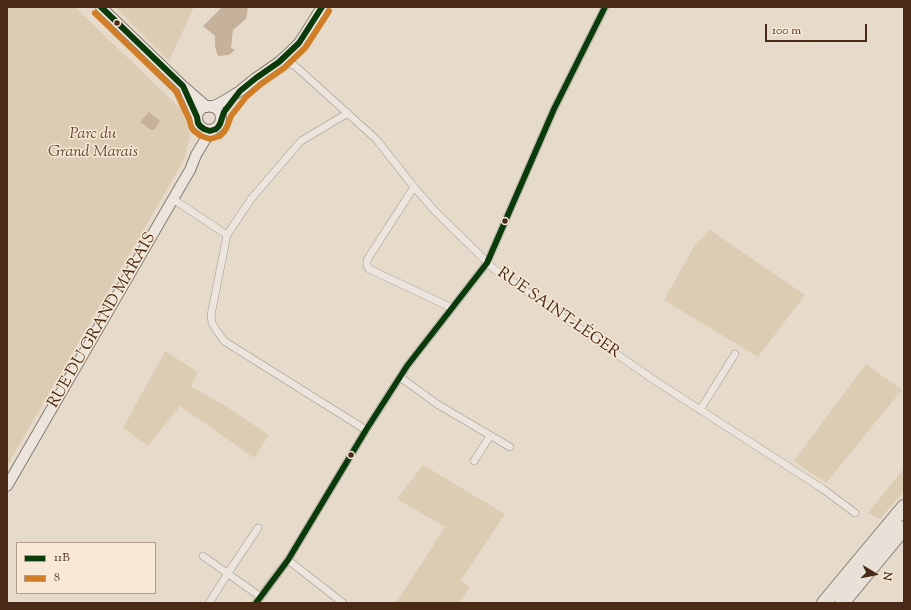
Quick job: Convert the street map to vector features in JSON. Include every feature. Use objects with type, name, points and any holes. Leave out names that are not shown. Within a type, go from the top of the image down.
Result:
[{"type":"highway","points":[[824,603],[904,507]]},
{"type":"highway","points":[[842,603],[904,528]]},
{"type":"street","points":[[101,7],[183,86],[210,107],[218,109],[222,118]]},
{"type":"street","points":[[198,121],[199,112],[202,109],[222,102],[240,91],[279,62],[299,43],[322,7]]},
{"type":"street","points":[[256,603],[288,560],[366,430],[400,377],[487,263],[554,109],[605,7]]},
{"type":"street","name":"RUE SAINT-LÉGER","points":[[279,62],[294,66],[376,139],[434,210],[487,263],[654,380],[823,489],[855,513]]},
{"type":"street","points":[[183,86],[198,121],[202,128],[207,130],[216,129],[220,124],[227,107],[240,91]]},
{"type":"street","points":[[348,113],[301,141],[251,199],[227,235],[211,315],[212,323],[224,341],[366,430]]},
{"type":"street","name":"RUE DU GRAND MARAIS","points":[[196,155],[199,137],[198,121]]},
{"type":"street","name":"RUE DU GRAND MARAIS","points":[[7,486],[190,170],[196,155],[213,130]]},
{"type":"street","points":[[414,187],[367,260],[367,265],[369,269],[452,308]]},
{"type":"street","points":[[173,199],[227,235]]},
{"type":"street","points":[[700,410],[735,354]]},
{"type":"street","points":[[400,377],[437,404],[510,447]]},
{"type":"street","points":[[474,461],[490,436]]},
{"type":"street","points":[[209,603],[258,528]]},
{"type":"street","points":[[203,556],[261,596]]},
{"type":"street","points":[[288,560],[343,603]]},
{"type":"green space","name":"Parc du Grand Marais","points":[[7,7],[75,7],[181,109],[190,137],[184,160],[7,466]]},
{"type":"green space","points":[[115,7],[194,7],[169,61]]},
{"type":"green space","points":[[710,230],[805,295],[758,357],[664,300],[695,245]]},
{"type":"green space","points":[[165,351],[198,372],[191,386],[227,407],[269,435],[254,458],[180,406],[148,446],[123,428]]},
{"type":"green space","points":[[866,364],[902,390],[826,483],[794,461]]},
{"type":"green space","points":[[423,465],[505,514],[461,580],[470,587],[460,603],[396,603],[445,527],[397,499]]},
{"type":"green space","points":[[904,468],[904,491],[880,519],[868,513]]},
{"type":"shaded area","points":[[222,7],[248,7],[246,19],[233,30],[231,48],[235,50],[229,55],[218,56],[215,47],[215,36],[203,26]]},
{"type":"shaded area","points":[[149,112],[160,121],[153,130],[140,122]]},
{"type":"transit line","name":"11B","points":[[101,7],[183,86],[197,117],[198,123],[204,129],[210,131],[218,127],[224,112],[240,91],[279,62],[299,43],[322,7]]},
{"type":"transit line","name":"11B","points":[[256,603],[288,560],[366,430],[407,366],[487,263],[554,109],[605,7]]},
{"type":"transit line","name":"8","points":[[95,13],[176,91],[193,130],[201,136],[210,139],[220,136],[224,132],[231,116],[246,97],[261,84],[284,68],[305,48],[329,11]]}]
